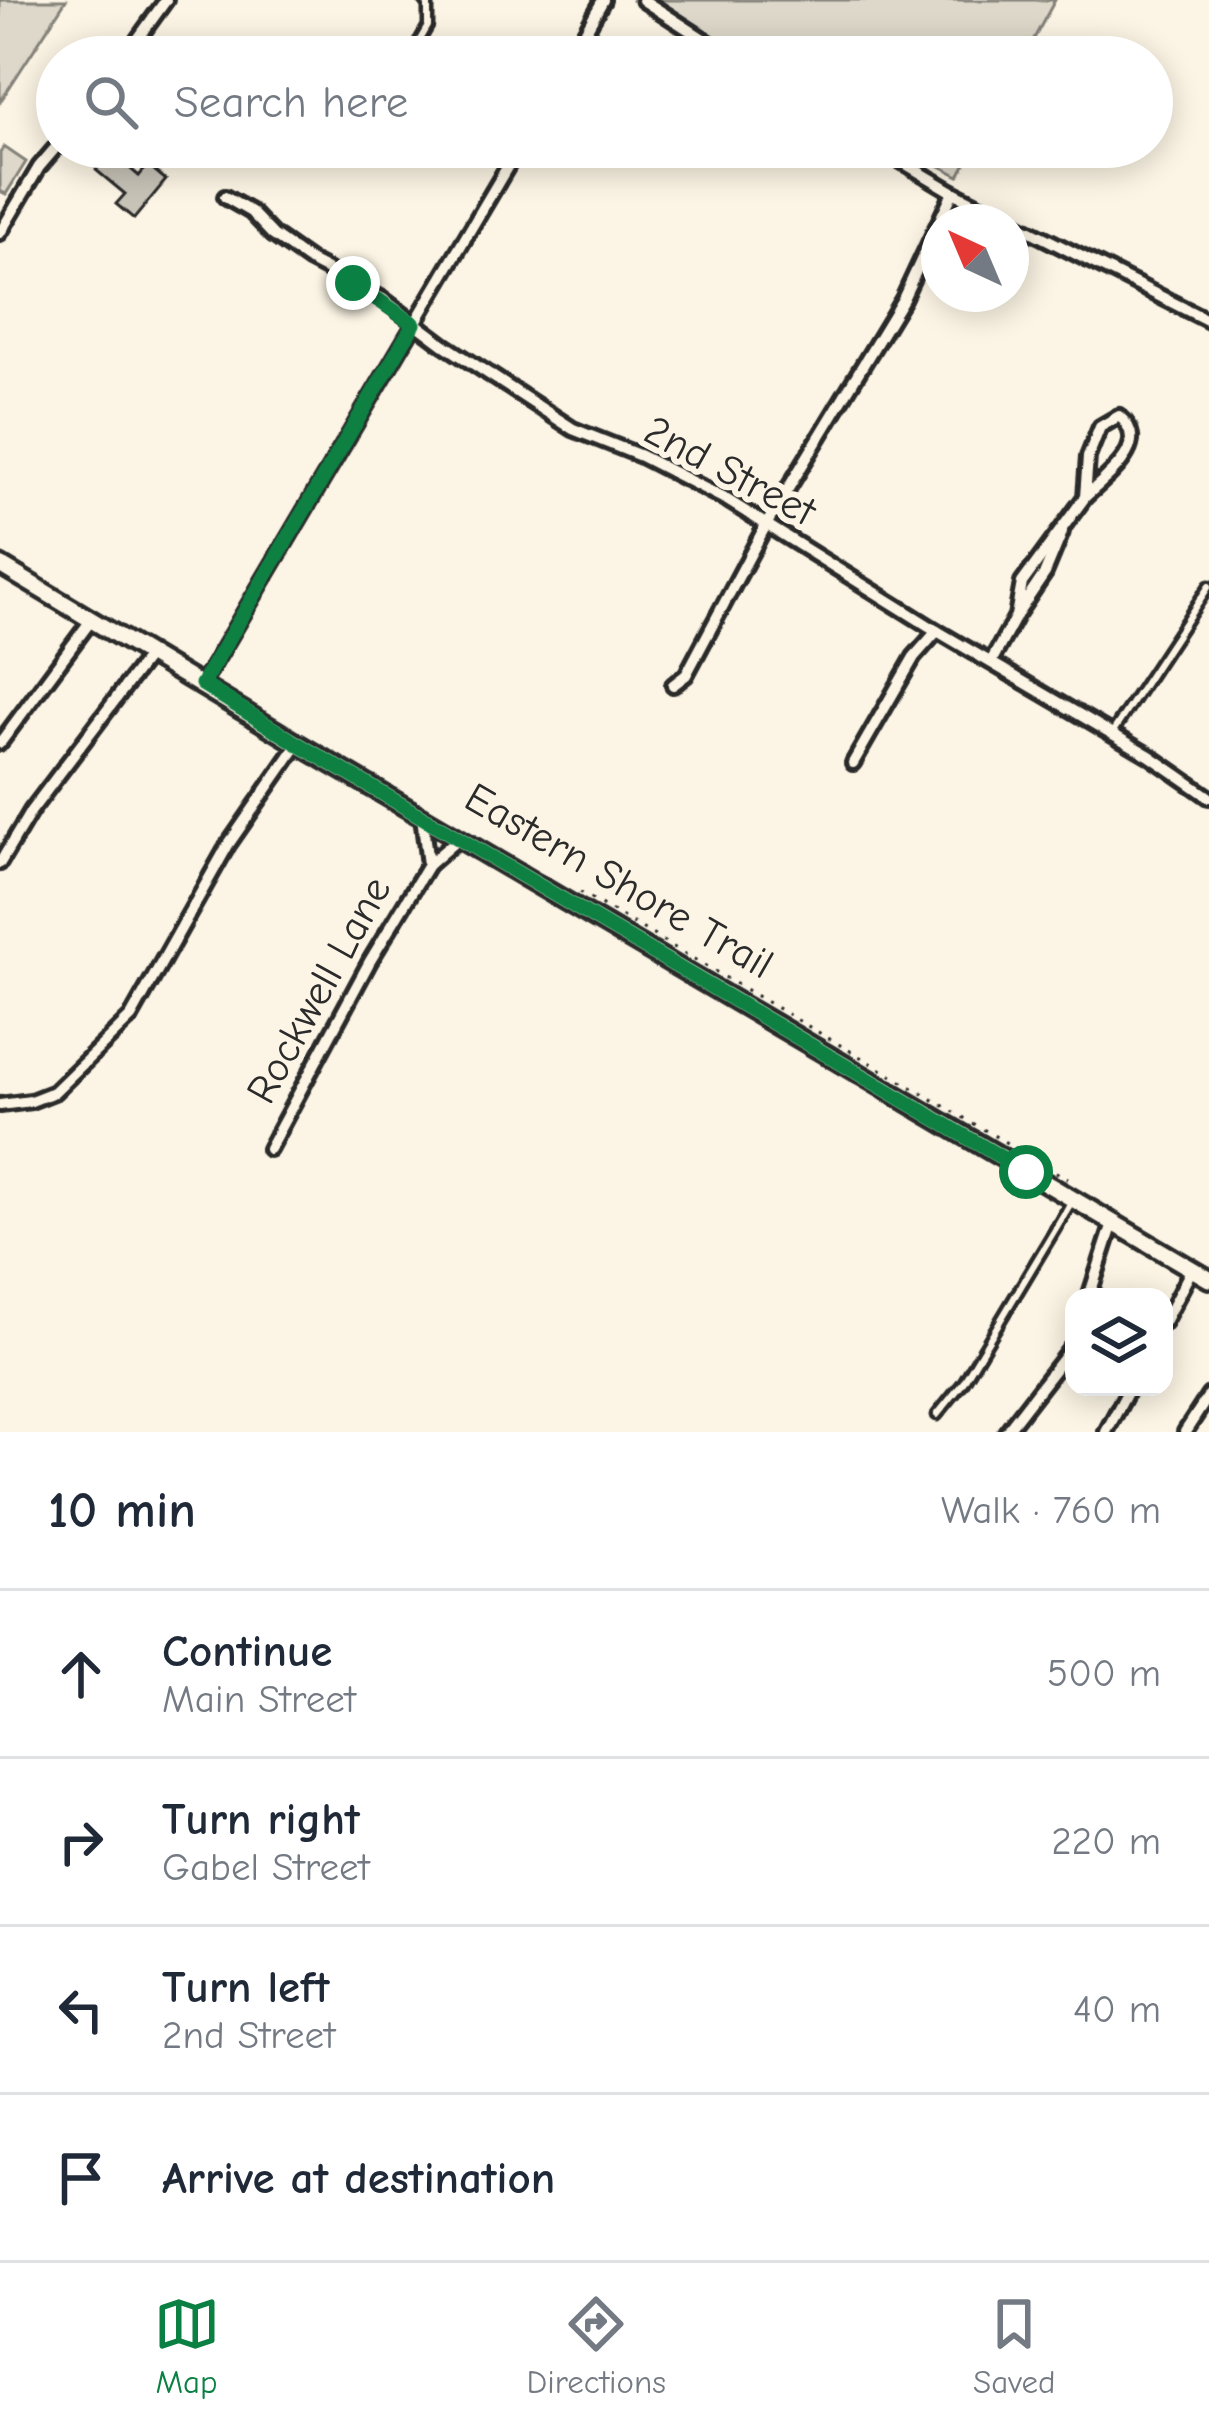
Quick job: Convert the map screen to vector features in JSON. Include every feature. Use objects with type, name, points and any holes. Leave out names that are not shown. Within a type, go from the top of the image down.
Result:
[{"type":"main road","points":[[0,565],[459,838],[1074,1191],[1113,1223],[1209,1279]]},
{"type":"street","points":[[140,36],[166,0]]},
{"type":"street","points":[[583,36],[604,0]]},
{"type":"street","points":[[643,0],[699,36]]},
{"type":"street","points":[[0,233],[38,168]]},
{"type":"street","points":[[202,684],[507,168]]},
{"type":"street","points":[[912,168],[1209,321]]},
{"type":"street","points":[[673,685],[686,675],[766,525],[903,299],[953,192]]},
{"type":"street","name":"2nd Street","points":[[225,197],[251,212],[273,235],[310,261],[382,299],[573,429],[641,456],[727,500],[1112,733],[1209,797]]},
{"type":"street","points":[[992,660],[1016,616],[1022,583],[1041,552],[1062,532],[1085,496],[1129,451],[1131,426],[1119,416],[1100,428],[1088,457],[1085,496]]},
{"type":"street","points":[[0,743],[92,619]]},
{"type":"street","points":[[854,763],[914,657],[938,631]]},
{"type":"street","points":[[0,863],[31,812],[149,655]]},
{"type":"street","points":[[0,1105],[54,1092],[131,1017],[227,845],[298,744]]},
{"type":"street","name":"Rockwell Lane","points":[[422,816],[428,865]]},
{"type":"street","name":"Rockwell Lane","points":[[268,1148],[428,865],[459,838]]},
{"type":"street","points":[[1092,1288],[1113,1223]]},
{"type":"street","points":[[1173,1305],[1192,1269]]},
{"type":"street","points":[[1006,1432],[1065,1356]]},
{"type":"street","points":[[1184,1432],[1209,1395]]},
{"type":"street","points":[[1106,1432],[1125,1396]]},
{"type":"lane","points":[[422,36],[428,26],[424,0]]},
{"type":"lane","points":[[1112,733],[1209,586]]},
{"type":"lane","points":[[938,1414],[975,1365],[1074,1191]]},
{"type":"path","name":"Eastern Shore Trail","points":[[580,892],[1074,1191]]},
{"type":"shaded area","points":[[0,0],[66,0],[43,36],[36,36],[36,46],[0,102]]},
{"type":"shaded area","points":[[631,0],[1055,0],[1035,36],[698,36]]},
{"type":"shaded area","points":[[4,147],[26,162],[6,194],[0,191]]},
{"type":"building","points":[[130,168],[139,176],[152,168],[166,180],[134,219],[116,204],[125,194],[96,170]]},
{"type":"route","points":[[353,283],[414,324],[202,684],[1026,1172]]}]
